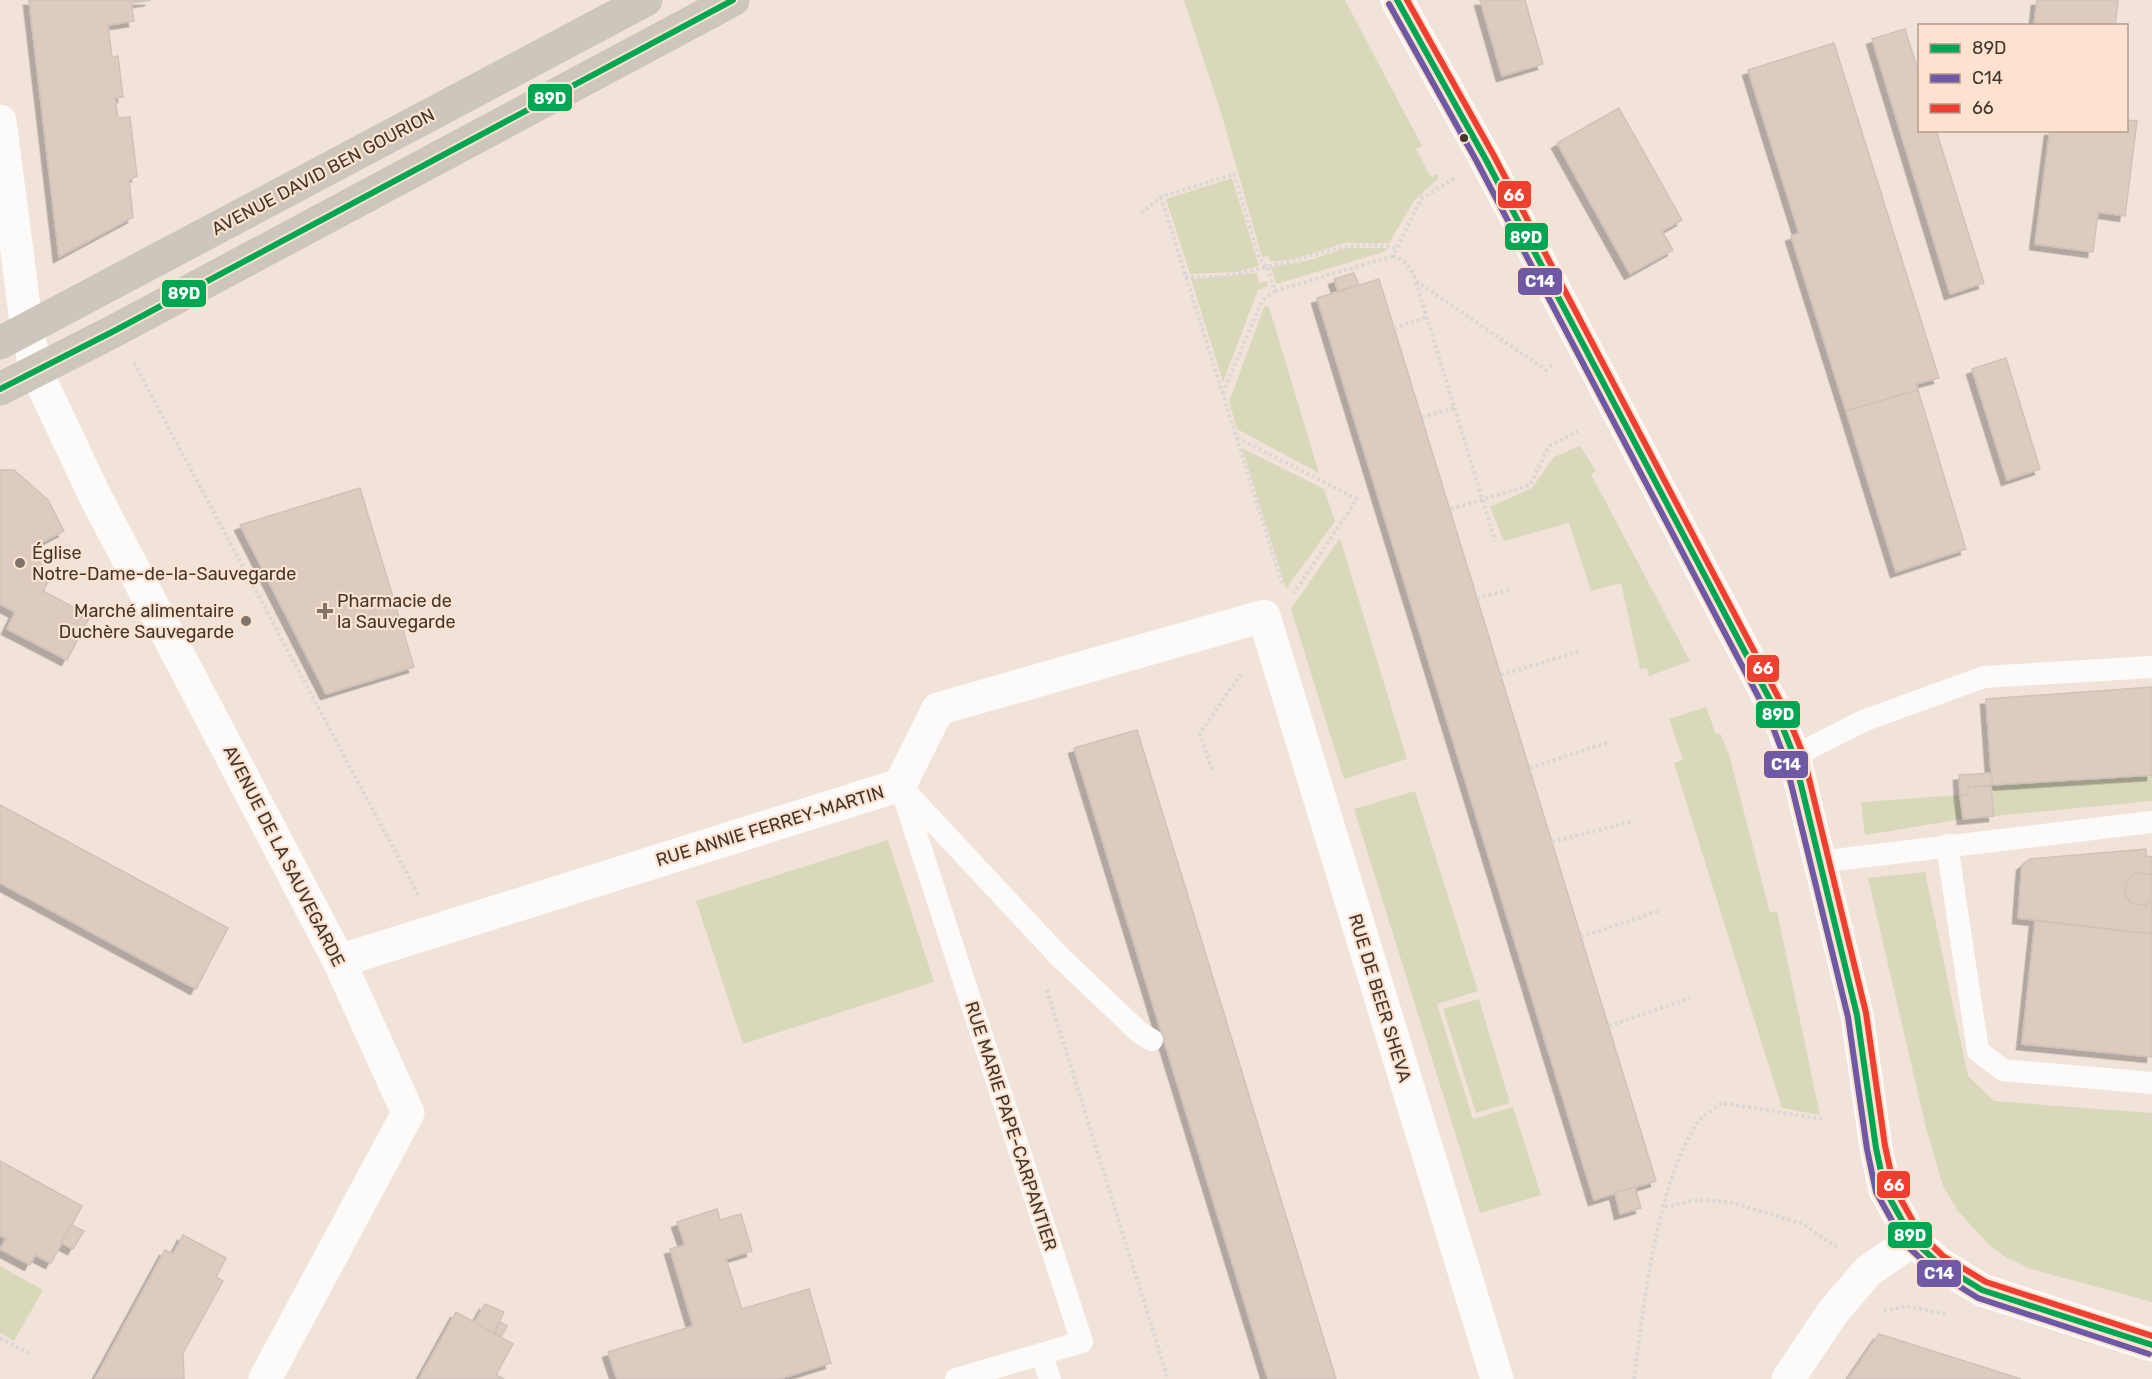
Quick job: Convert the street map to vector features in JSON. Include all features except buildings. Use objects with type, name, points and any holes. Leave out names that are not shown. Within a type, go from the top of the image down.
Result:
[{"type":"main road","name":"AVENUE DAVID BEN GOURION","points":[[14,336],[646,0]]},
{"type":"main road","points":[[0,389],[733,0]]},
{"type":"street","points":[[1397,0],[1485,158],[1777,712],[1794,756],[1857,1015],[1876,1148],[1885,1190],[1913,1240],[1938,1263],[1982,1290],[2152,1345]]},
{"type":"street","name":"AVENUE DE LA SAUVEGARDE","points":[[0,122],[14,336],[36,371],[96,498],[339,961],[408,1113],[265,1379]]},
{"type":"street","name":"RUE ANNIE FERREY-MARTIN","points":[[339,961],[900,785],[938,709],[1274,604]]},
{"type":"street","name":"RUE DE BEER SHEVA","points":[[1274,604],[1497,1379]]},
{"type":"street","points":[[1788,1379],[1833,1312],[1869,1271],[1913,1240]]},
{"type":"lane","points":[[1794,756],[1863,721],[1984,677],[2152,667]]},
{"type":"lane","points":[[900,785],[1059,956],[1140,1033],[1152,1040]]},
{"type":"lane","name":"RUE MARIE PAPE-CARPANTIER","points":[[900,785],[1082,1342],[956,1379]]},
{"type":"lane","points":[[1818,862],[1947,844],[2152,822]]},
{"type":"lane","points":[[1947,844],[1978,1051],[2003,1070],[2152,1083]]},
{"type":"lane","points":[[1041,1354],[1050,1379]]},
{"type":"path","points":[[1393,256],[1421,199],[1485,158]]},
{"type":"path","points":[[1141,213],[1161,197],[1234,174],[1259,258],[1268,267],[1275,291]]},
{"type":"path","points":[[1161,197],[1223,394],[1274,604]]},
{"type":"path","points":[[1185,277],[1221,277],[1346,246],[1385,245],[1395,248]]},
{"type":"path","points":[[1223,394],[1262,301],[1275,291],[1393,256],[1403,260],[1412,269],[1416,281],[1495,541]]},
{"type":"path","points":[[1416,281],[1546,370]]},
{"type":"path","points":[[1394,328],[1427,317]]},
{"type":"path","points":[[132,360],[422,900]]},
{"type":"path","points":[[1422,417],[1454,408]]},
{"type":"path","points":[[1451,509],[1530,485],[1549,446],[1578,431]]},
{"type":"path","points":[[1478,598],[1510,590]]},
{"type":"path","points":[[1501,675],[1580,651]]},
{"type":"path","points":[[1530,768],[1609,742]]},
{"type":"path","points":[[1552,842],[1634,821]]},
{"type":"path","points":[[1581,937],[1661,910]]},
{"type":"path","points":[[1059,956],[1045,984],[1168,1379]]},
{"type":"path","points":[[1609,1026],[1690,998]]},
{"type":"path","points":[[1634,1379],[1647,1280],[1664,1207],[1682,1152],[1699,1120],[1722,1103],[1824,1119]]},
{"type":"path","points":[[1664,1207],[1696,1200],[1730,1202],[1803,1224],[1869,1271]]},
{"type":"path","points":[[1880,1312],[1906,1306],[1946,1315]]},
{"type":"path","points":[[0,1338],[30,1354]]},
{"type":"shaded area","points":[[1184,0],[1345,0],[1422,146],[1416,149],[1431,177],[1437,174],[1439,178],[1414,201],[1389,243],[1345,243],[1298,258],[1271,262],[1268,256],[1262,257],[1222,116]]},
{"type":"shaded area","points":[[1232,178],[1259,266],[1235,272],[1190,274],[1166,199]]},
{"type":"shaded area","points":[[1346,248],[1387,248],[1384,252],[1276,284],[1271,267],[1310,260]]},
{"type":"shaded area","points":[[1257,273],[1259,283],[1267,281],[1268,286],[1258,290],[1223,382],[1191,279]]},
{"type":"shaded area","points":[[1268,306],[1319,473],[1237,429],[1229,402],[1264,307]]},
{"type":"shaded area","points":[[1580,446],[1596,471],[1591,474],[1690,661],[1649,676],[1647,668],[1640,669],[1621,583],[1591,591],[1569,523],[1504,541],[1490,507],[1532,488],[1554,457]]},
{"type":"shaded area","points":[[1242,448],[1324,489],[1335,521],[1286,589]]},
{"type":"shaded area","points":[[1340,538],[1407,759],[1344,779],[1291,609]]},
{"type":"shaded area","points":[[1706,707],[1716,734],[1720,733],[1729,754],[1770,913],[1777,911],[1820,1115],[1782,1108],[1674,763],[1683,760],[1669,719]]},
{"type":"shaded area","points":[[2152,775],[2152,801],[1994,816],[1992,785]]},
{"type":"shaded area","points":[[1415,791],[1478,991],[1437,1004],[1473,1119],[1513,1107],[1541,1195],[1480,1213],[1354,809]]},
{"type":"shaded area","points":[[1960,795],[1963,819],[1865,835],[1861,802]]},
{"type":"shaded area","points":[[888,840],[934,982],[743,1044],[696,901]]},
{"type":"shaded area","points":[[1925,872],[1968,1076],[1994,1101],[2152,1113],[2152,1302],[2031,1269],[2007,1258],[1989,1245],[1957,1210],[1943,1186],[1926,1128],[1868,878]]},
{"type":"shaded area","points":[[1479,999],[1510,1103],[1476,1113],[1443,1009]]},
{"type":"shaded area","points":[[0,1266],[43,1290],[14,1341],[0,1333]]},
{"type":"transit line","name":"89D","points":[[0,389],[114,331],[733,0]]},
{"type":"transit line","name":"89D","points":[[1397,0],[1485,158],[1777,713],[1794,756],[1857,1015],[1876,1148],[1885,1190],[1913,1240],[1938,1263],[1982,1290],[2152,1345]]},
{"type":"transit line","name":"66","points":[[1407,0],[1493,154],[1785,710],[1803,754],[1866,1013],[1885,1146],[1894,1187],[1920,1234],[1943,1256],[1986,1282],[2152,1336]]},
{"type":"transit line","name":"C14","points":[[1389,4],[1477,162],[1769,717],[1785,759],[1848,1017],[1867,1149],[1876,1192],[1905,1244],[1933,1270],[1978,1298],[2149,1354]]},
{"type":"place","name":"Église Notre-Dame-de-la-Sauvegarde","points":[[20,563]]},
{"type":"place","name":"Pharmacie de la Sauvegarde","points":[[325,611]]},
{"type":"place","name":"Marché alimentaire Duchère Sauvegarde","points":[[246,621]]}]
